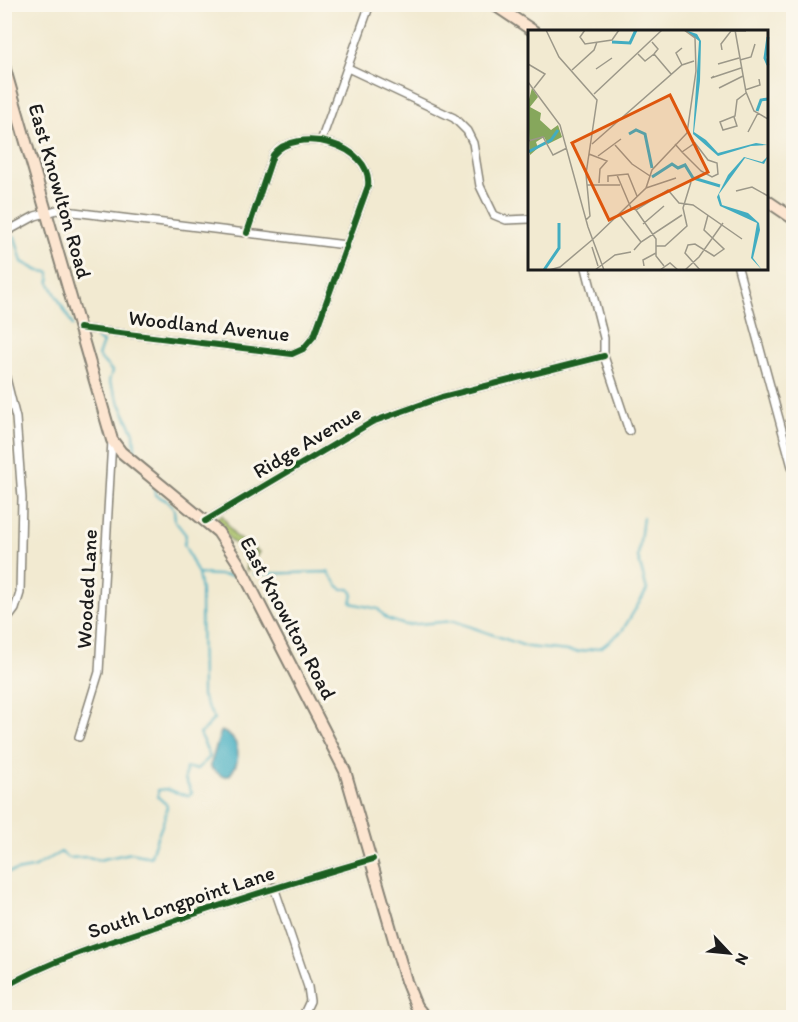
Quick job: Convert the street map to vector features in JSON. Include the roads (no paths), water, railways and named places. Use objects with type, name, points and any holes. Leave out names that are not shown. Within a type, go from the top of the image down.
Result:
[{"type":"main road","points":[[493,4],[532,30]]},
{"type":"main road","name":"East Knowlton Road","points":[[4,66],[112,440],[121,452],[205,521],[224,539],[234,555],[320,717],[345,771],[373,859],[406,981],[416,1006],[426,1017]]},
{"type":"main road","points":[[768,201],[794,219]]},
{"type":"street","points":[[247,233],[273,155],[280,145],[296,140],[321,141],[370,4]]},
{"type":"street","points":[[348,68],[454,118],[467,131],[472,143],[480,186],[494,215],[506,220],[528,219]]},
{"type":"street","points":[[4,112],[16,109]]},
{"type":"street","name":"Woodland Avenue","points":[[79,328],[292,354],[303,349],[314,336],[368,186],[369,174],[363,162],[354,154],[321,141]]},
{"type":"street","points":[[4,233],[20,222],[57,210],[346,245]]},
{"type":"street","points":[[587,270],[604,338],[604,356],[628,431]]},
{"type":"street","points":[[739,270],[794,474]]},
{"type":"street","name":"Ridge Avenue","points":[[205,521],[372,422],[442,397],[604,356]]},
{"type":"street","points":[[4,370],[16,418],[22,498],[20,593],[15,609],[4,624]]},
{"type":"street","name":"Wooded Lane","points":[[79,737],[99,672],[112,440]]},
{"type":"street","name":"South Longpoint Lane","points":[[4,987],[31,972],[99,946],[274,888],[373,859]]},
{"type":"street","points":[[274,888],[308,987],[310,1001],[302,1017]]},
{"type":"water","points":[[221,731],[233,739],[238,751],[236,764],[229,776],[222,776],[211,768]]},
{"type":"waterway","points":[[15,237],[22,262],[39,271],[49,272],[50,284],[73,326]]},
{"type":"waterway","points":[[96,339],[103,342],[98,356],[112,371],[109,381],[134,433],[135,452],[142,458]]},
{"type":"waterway","points":[[146,463],[151,469]]},
{"type":"waterway","points":[[4,873],[33,868],[61,852],[68,858],[88,857],[99,860],[131,853],[151,857],[167,805],[158,797],[158,790],[166,789],[188,796],[192,793],[185,779],[186,768],[197,769],[210,757],[200,734],[214,719],[202,696],[201,591],[198,574],[184,544],[186,535],[175,521],[174,510],[169,502],[156,495],[153,485]]},
{"type":"waterway","points":[[254,574],[328,572],[341,589],[350,589],[353,595],[351,603],[378,609],[387,619],[405,625],[454,621],[528,647],[578,652],[602,647],[622,631],[647,590],[638,557],[643,517]]},
{"type":"waterway","points":[[198,574],[239,576]]}]
